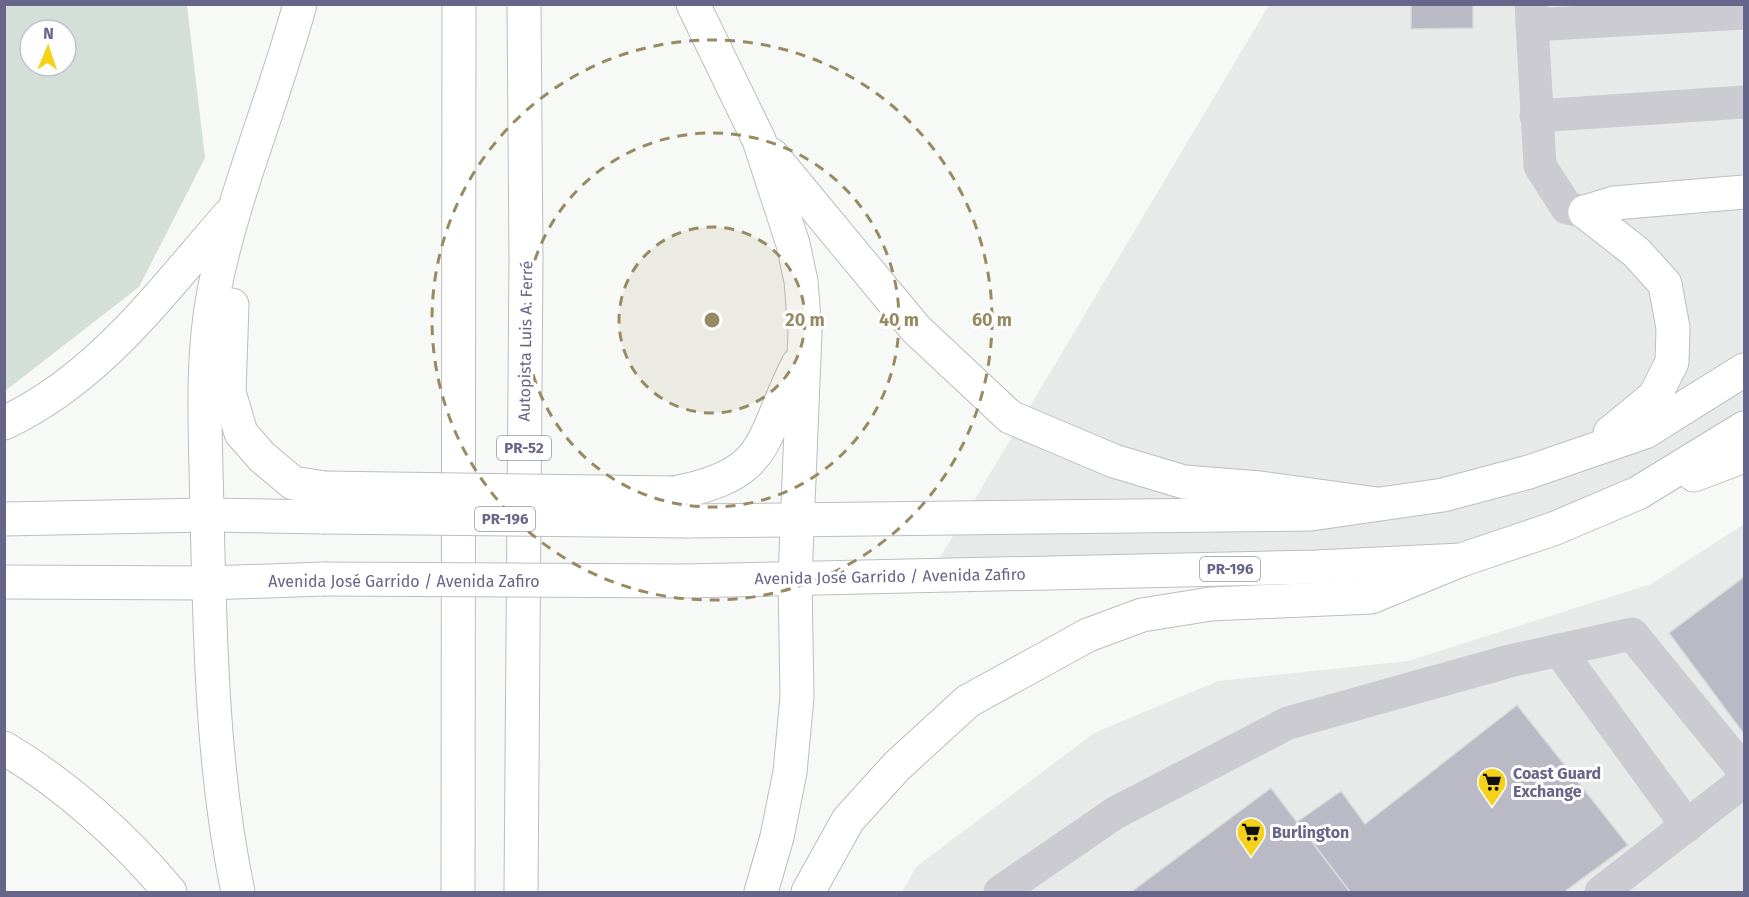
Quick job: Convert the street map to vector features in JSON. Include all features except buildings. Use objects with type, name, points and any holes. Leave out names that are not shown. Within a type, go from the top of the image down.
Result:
[{"type":"main road","points":[[238,892],[217,748],[208,583],[205,374],[213,295],[223,248],[300,4]]},
{"type":"main road","points":[[458,892],[459,4]]},
{"type":"main road","name":"Autopista Luis A. Ferré","points":[[521,892],[526,270],[524,4]]},
{"type":"main road","points":[[693,4],[759,140],[793,244],[801,281],[804,352],[795,578],[797,697],[790,772],[777,837],[761,892]]},
{"type":"main road","points":[[759,140],[916,329],[1010,417],[1113,461],[1184,482],[1260,488],[1377,504]]},
{"type":"main road","points":[[1585,212],[1614,203],[1744,192]]},
{"type":"main road","points":[[4,423],[35,408],[90,367],[136,324],[236,207]]},
{"type":"main road","points":[[236,207],[230,392],[241,433],[262,458],[292,483],[324,503]]},
{"type":"main road","points":[[1585,212],[1636,252],[1665,284],[1673,328],[1672,362],[1655,396],[1590,449]]},
{"type":"main road","points":[[680,507],[706,487],[729,477],[747,465],[770,432],[783,393],[804,352]]},
{"type":"main road","points":[[4,519],[207,515],[324,503],[680,507],[798,520],[1311,514],[1487,485],[1644,432],[1744,370]]},
{"type":"main road","name":"Avenida José Garrido / Avenida Zafiro","points":[[4,582],[208,583],[323,579],[685,581],[1316,567],[1461,560],[1553,529],[1638,493],[1744,428]]},
{"type":"main road","points":[[1638,493],[1744,456]]},
{"type":"main road","points":[[808,892],[848,820],[897,766],[959,709],[968,701],[1023,669],[1088,635],[1142,615],[1211,604],[1371,597],[1461,560]]},
{"type":"main road","points":[[4,748],[40,770],[109,829],[170,892]]},
{"type":"lane","points":[[1585,212],[1567,208],[1540,166],[1531,15],[1744,13]]},
{"type":"lane","points":[[1536,117],[1744,102]]},
{"type":"lane","points":[[1000,892],[1115,813],[1288,723],[1510,661],[1632,634],[1744,771]]},
{"type":"lane","points":[[1559,650],[1687,826]]},
{"type":"lane","points":[[1601,892],[1744,781]]},
{"type":"shaded area","points":[[5,4],[187,5],[205,158],[139,287],[5,391]]},
{"type":"shaded area","points":[[1269,5],[1744,5],[1744,428],[1461,560],[922,588]]},
{"type":"shaded area","points":[[1744,524],[1744,892],[902,892],[916,867],[1094,733],[1218,681],[1408,661],[1651,584]]},
{"type":"place","name":"Coast Guard Exchange","points":[[1492,808]]},
{"type":"place","name":"Burlington","points":[[1251,858]]}]
